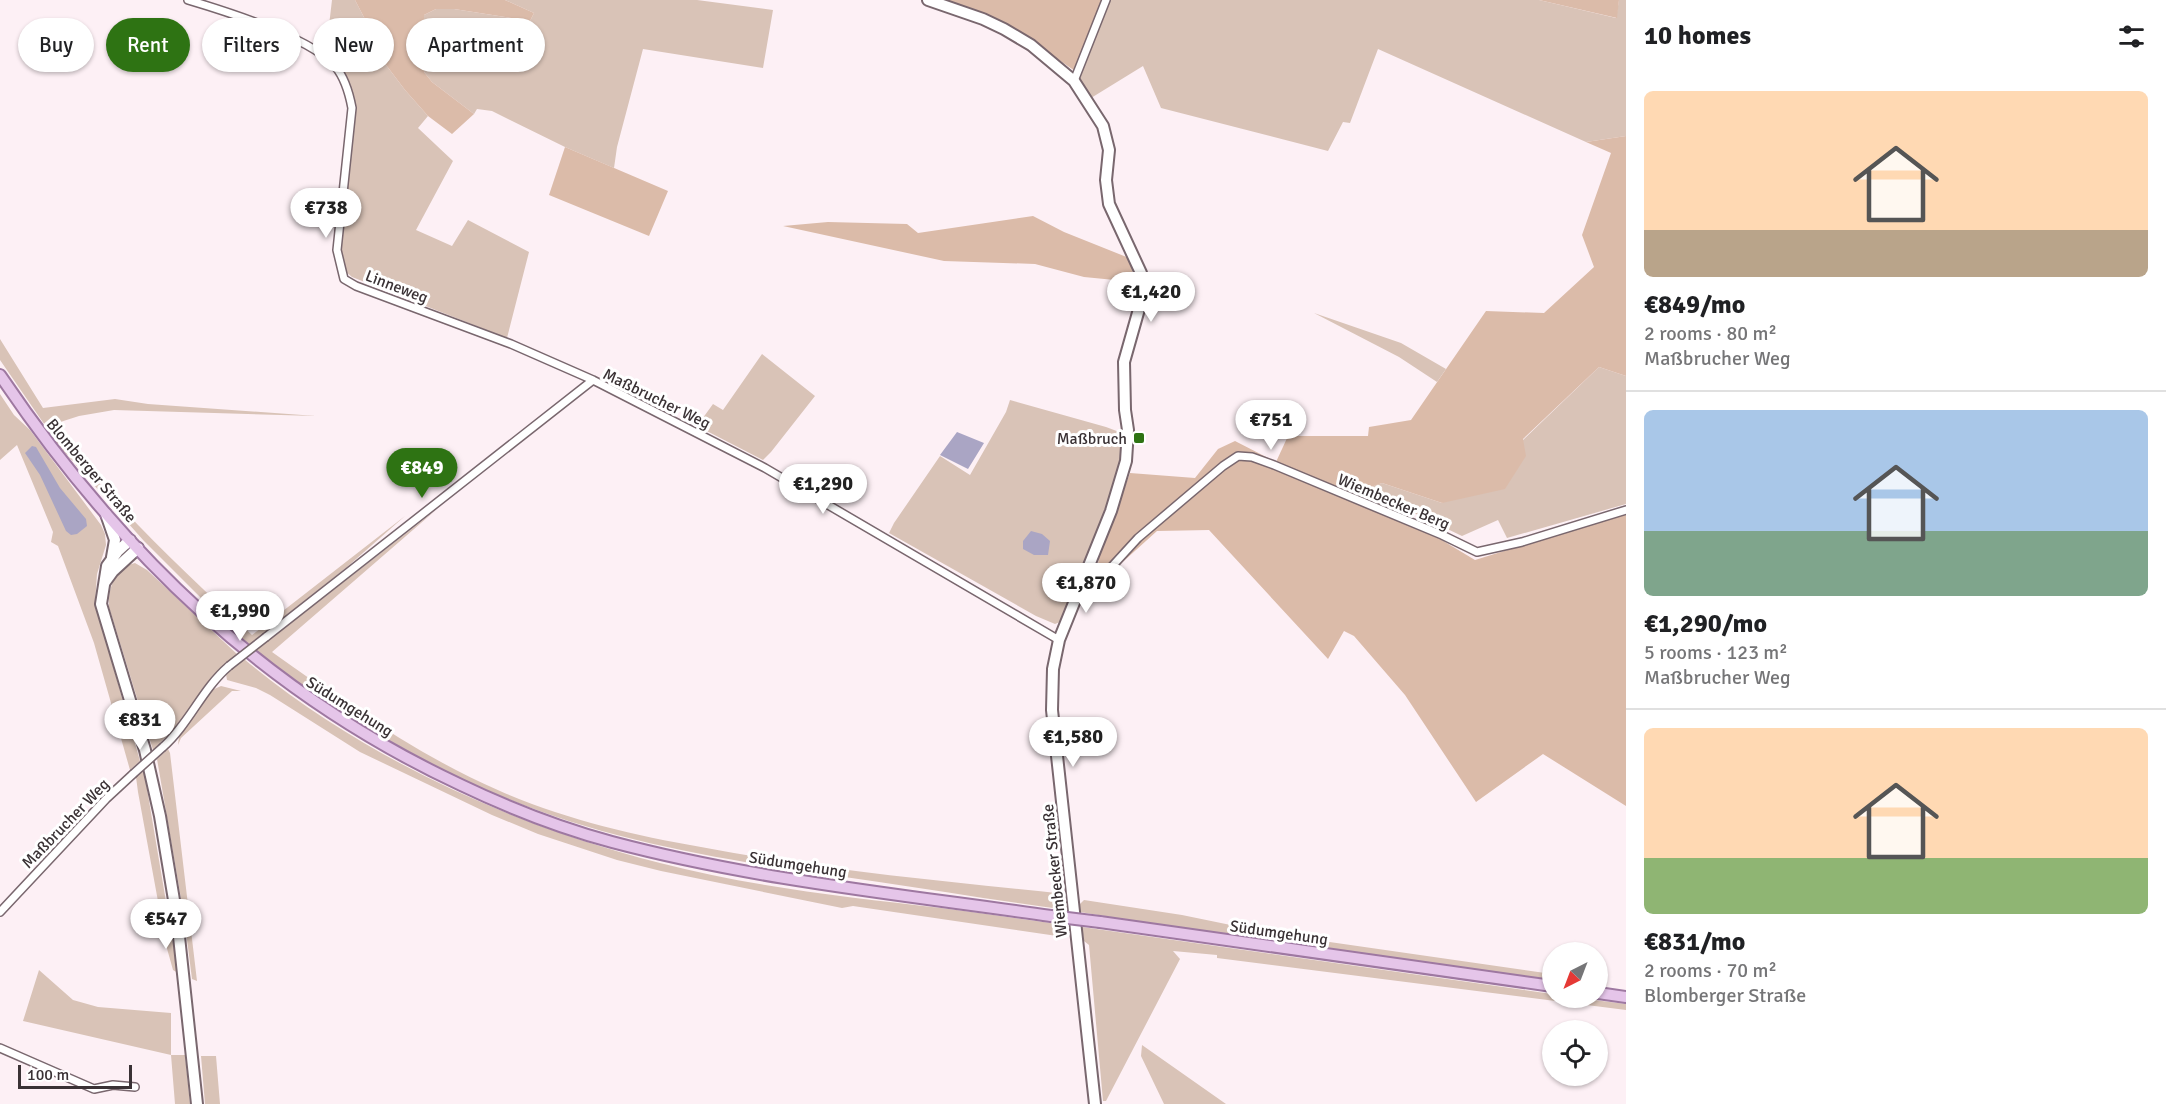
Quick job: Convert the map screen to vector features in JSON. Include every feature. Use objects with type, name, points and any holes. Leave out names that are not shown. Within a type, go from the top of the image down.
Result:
[{"type":"main road","name":"Blomberger Straße","points":[[0,375],[61,459],[134,544]]},
{"type":"main road","name":"Südumgehung","points":[[134,544],[215,624],[293,688],[358,731],[408,760],[495,801],[608,841],[679,859],[775,876],[1542,985]]},
{"type":"main road","points":[[1608,994],[1626,997]]},
{"type":"street","name":"Linneweg","points":[[188,0],[218,9],[318,50],[335,66],[347,85],[352,108],[337,250],[344,279],[356,286],[511,344],[593,380]]},
{"type":"street","name":"Wiembecker Straße","points":[[928,0],[983,19],[1004,29],[1031,45],[1074,81],[1103,126],[1108,150],[1106,180],[1108,204],[1141,273],[1143,288],[1138,316],[1124,362],[1128,446],[1126,461],[1112,511],[1059,640],[1053,669],[1052,710],[1095,1104]]},
{"type":"street","points":[[1074,81],[1106,0]]},
{"type":"street","name":"Maßbrucher Weg","points":[[0,912],[106,799],[180,729],[215,680],[229,666],[593,380],[765,468],[1059,640]]},
{"type":"street","name":"Wiembecker Berg","points":[[1086,578],[1105,574],[1138,538],[1238,456],[1274,465],[1442,535],[1477,552],[1522,542],[1626,510]]},
{"type":"street","points":[[104,511],[114,535],[112,558]]},
{"type":"street","name":"Blomberger Straße","points":[[134,544],[112,558],[105,571],[101,595],[104,616],[145,750],[160,816],[177,918],[197,1104]]},
{"type":"street","name":"Blomberger Straße","points":[[103,584],[134,544]]},
{"type":"street","points":[[0,1048],[94,1089],[113,1085],[135,1087]]},
{"type":"shaded area","points":[[332,0],[355,0],[364,18],[330,18]]},
{"type":"shaded area","points":[[355,0],[505,0],[534,13],[532,18],[511,18],[454,9],[436,9],[424,15],[424,18],[406,18],[406,72],[424,72],[432,82],[474,114],[452,134],[428,116],[391,72],[394,72],[394,18],[364,18]]},
{"type":"shaded area","points":[[505,0],[697,0],[773,10],[763,68],[643,49],[617,147],[614,168],[492,111],[477,109],[474,114],[432,82],[424,72],[545,72],[545,18],[532,18],[534,13]]},
{"type":"shaded area","points":[[945,0],[1103,0],[1075,71],[1004,22]]},
{"type":"shaded area","points":[[1109,0],[1539,0],[1616,18],[1619,0],[1626,0],[1626,136],[1586,142],[1378,49],[1350,123],[1343,122],[1328,151],[1161,108],[1143,66],[1091,98],[1080,79],[1079,72]]},
{"type":"shaded area","points":[[1539,0],[1619,0],[1617,18]]},
{"type":"shaded area","points":[[436,9],[454,9],[511,18],[424,18],[424,15]]},
{"type":"shaded area","points":[[342,72],[391,72],[428,116],[418,128],[453,161],[416,230],[452,246],[468,220],[529,252],[507,338],[352,277],[345,271],[341,236],[355,107]]},
{"type":"shaded area","points":[[1626,136],[1626,376],[1599,367],[1523,439],[1526,456],[1505,489],[1442,503],[1382,483],[1360,491],[1475,560],[1626,513],[1626,806],[1543,754],[1476,802],[1405,695],[1354,636],[1344,631],[1328,659],[1209,530],[1157,531],[1105,578],[1096,575],[1099,558],[1130,473],[1195,478],[1218,449],[1235,441],[1276,462],[1288,436],[1368,436],[1369,427],[1411,420],[1486,311],[1544,313],[1594,267],[1582,235],[1611,153],[1586,142]]},
{"type":"shaded area","points":[[565,147],[668,191],[649,236],[549,195]]},
{"type":"shaded area","points":[[1033,216],[1064,232],[1129,258],[1135,282],[1084,277],[1035,264],[944,261],[783,226],[828,222],[907,224],[918,233]]},
{"type":"shaded area","points":[[1314,313],[1401,343],[1446,369],[1437,382],[1399,357]]},
{"type":"shaded area","points":[[0,339],[43,408],[115,399],[148,404],[316,416],[114,410],[79,416],[51,425],[122,508],[252,635],[405,516],[347,567],[249,646],[144,541],[60,447],[0,360]]},
{"type":"shaded area","points":[[762,354],[815,396],[763,460],[697,426],[713,404],[723,410]]},
{"type":"shaded area","points":[[1599,367],[1626,376],[1626,504],[1507,538],[1498,520],[1462,536],[1364,489],[1382,483],[1442,503],[1523,440]]},
{"type":"shaded area","points":[[0,394],[14,415],[30,430],[101,525],[105,534],[106,545],[97,574],[95,603],[140,761],[130,770],[94,643],[58,546],[51,542],[53,532],[17,445],[0,460]]},
{"type":"shaded area","points":[[1010,400],[1122,433],[1124,448],[1119,473],[1065,620],[1055,624],[1036,616],[889,533],[940,456],[970,475],[1006,412]]},
{"type":"shaded area","points":[[957,432],[984,443],[968,469],[940,455]]},
{"type":"shaded area","points":[[32,446],[36,447],[60,488],[86,519],[87,526],[77,534],[71,535],[66,531],[40,475],[25,453]]},
{"type":"shaded area","points":[[436,510],[272,652],[354,709],[440,762],[500,791],[549,810],[624,831],[746,855],[883,874],[1065,894],[1068,910],[733,860],[636,840],[589,827],[496,794],[432,764],[341,711],[255,651]]},
{"type":"shaded area","points":[[1031,531],[1042,534],[1050,541],[1048,555],[1034,555],[1023,549],[1023,541]]},
{"type":"shaded area","points":[[135,563],[147,570],[238,655],[224,665],[179,724],[153,750],[109,607],[114,579],[122,569]]},
{"type":"shaded area","points":[[244,659],[290,695],[339,728],[389,757],[494,808],[548,829],[660,863],[730,879],[1067,925],[1068,935],[1064,937],[853,906],[842,908],[661,871],[617,860],[538,834],[492,815],[360,752],[256,688],[227,680],[226,674]]},
{"type":"shaded area","points":[[221,686],[241,691],[232,691],[181,738],[178,745],[179,736],[212,690]]},
{"type":"shaded area","points":[[168,749],[197,981],[192,979],[184,916],[157,759]]},
{"type":"shaded area","points":[[144,771],[178,973],[173,970],[166,945],[138,792],[136,777]]},
{"type":"shaded area","points":[[1084,900],[1182,915],[1274,934],[1542,973],[1542,979],[1178,928],[1080,912],[1080,904]]},
{"type":"shaded area","points":[[1082,927],[1542,993],[1542,999],[1173,951],[1180,959],[1106,1101],[1103,1101],[1089,945],[1084,941]]},
{"type":"shaded area","points":[[39,970],[73,1000],[98,1007],[171,1013],[171,1055],[23,1021]]},
{"type":"shaded area","points":[[1608,1002],[1626,1004],[1626,1010],[1608,1008]]},
{"type":"shaded area","points":[[1142,1045],[1226,1104],[1164,1104],[1141,1056]]},
{"type":"shaded area","points":[[171,1055],[185,1055],[190,1104],[175,1104]]},
{"type":"shaded area","points":[[201,1056],[216,1056],[220,1104],[205,1104]]},
{"type":"place","name":"Maßbruch","points":[[1139,438]]}]
